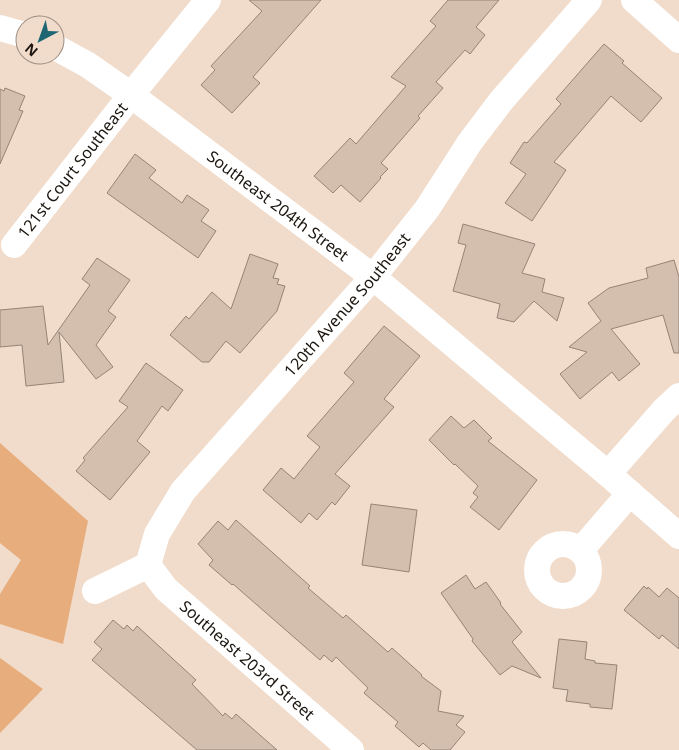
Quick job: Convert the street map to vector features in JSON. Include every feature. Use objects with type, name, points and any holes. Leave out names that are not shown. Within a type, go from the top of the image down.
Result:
[{"type":"street","name":"121st Court Southeast","points":[[14,245],[208,0]]},
{"type":"street","name":"120th Avenue Southeast","points":[[148,565],[157,534],[183,491],[373,277],[427,209],[470,142],[501,101],[590,0]]},
{"type":"street","points":[[634,0],[679,40]]},
{"type":"street","points":[[0,28],[15,32]]},
{"type":"street","name":"Southeast 204th Street","points":[[65,52],[88,65],[131,95],[373,277],[679,536]]},
{"type":"street","points":[[608,474],[664,410],[679,396]]},
{"type":"street","points":[[581,550],[630,493]]},
{"type":"street","points":[[95,591],[148,565]]},
{"type":"street","name":"Southeast 203rd Street","points":[[148,565],[166,589],[351,750]]},
{"type":"shaded area","points":[[0,443],[88,521],[63,644],[0,624],[0,594],[21,560],[0,543]]},
{"type":"shaded area","points":[[0,658],[43,689],[0,733]]},
{"type":"building","points":[[249,0],[321,0],[253,77],[260,83],[232,113],[201,85],[215,70],[211,66],[262,11]]},
{"type":"building","points":[[448,0],[499,0],[476,27],[485,35],[470,54],[465,50],[436,82],[443,88],[381,163],[388,169],[381,178],[360,202],[341,185],[333,193],[314,176],[350,138],[356,144],[406,86],[391,77],[436,26],[430,21]]},
{"type":"building","points":[[604,44],[624,61],[622,63],[662,98],[641,122],[611,96],[554,162],[566,170],[532,221],[505,203],[526,174],[510,163],[524,142],[527,143],[561,104],[556,99]]},
{"type":"building","points":[[5,88],[25,96],[19,110],[23,111],[0,164],[0,89],[4,91]]},
{"type":"building","points":[[135,154],[156,170],[149,178],[182,203],[187,195],[209,210],[201,221],[216,231],[198,258],[107,193]]},
{"type":"building","points":[[463,224],[535,244],[522,273],[545,279],[542,292],[564,298],[557,321],[534,301],[514,322],[497,318],[500,304],[453,291],[466,245],[458,243]]},
{"type":"building","points":[[250,254],[278,264],[273,278],[279,279],[277,284],[285,286],[277,311],[240,353],[226,341],[209,362],[202,362],[170,335],[186,316],[189,319],[212,292],[231,309]]},
{"type":"building","points":[[97,258],[130,280],[108,311],[116,317],[96,345],[113,367],[96,379],[59,332],[64,382],[26,386],[22,345],[0,347],[0,310],[43,306],[48,345],[90,285],[82,279]]},
{"type":"building","points":[[674,260],[679,277],[679,353],[674,353],[663,315],[611,329],[640,364],[619,381],[612,372],[580,399],[560,374],[587,352],[569,347],[601,321],[588,303],[609,288],[648,278],[646,268]]},
{"type":"building","points":[[384,326],[420,356],[384,399],[394,407],[335,474],[350,486],[335,505],[332,502],[317,520],[309,513],[301,523],[263,490],[281,468],[294,479],[320,447],[307,436],[354,382],[344,373]]},
{"type":"building","points":[[146,363],[183,390],[168,411],[162,406],[137,441],[150,452],[110,500],[76,471],[85,460],[83,458],[128,407],[119,401]]},
{"type":"building","points":[[451,416],[464,428],[474,420],[492,438],[488,441],[537,480],[499,530],[470,507],[478,497],[473,493],[478,486],[429,440]]},
{"type":"building","points":[[371,504],[417,510],[409,572],[362,565]]},
{"type":"building","points":[[236,520],[310,586],[308,588],[343,618],[346,615],[388,652],[392,648],[421,676],[441,691],[438,711],[464,716],[456,725],[465,732],[450,750],[431,750],[423,743],[419,747],[395,726],[398,722],[364,693],[368,688],[336,657],[332,662],[324,655],[320,660],[209,565],[213,560],[198,544],[218,521],[228,530]]},
{"type":"building","points":[[466,575],[475,589],[486,582],[522,632],[512,642],[541,678],[512,666],[500,675],[472,641],[473,639],[441,593]]},
{"type":"building","points":[[644,586],[647,589],[648,587],[659,597],[667,588],[679,598],[679,649],[662,635],[659,639],[624,610]]},
{"type":"building","points":[[113,620],[124,629],[127,625],[133,631],[137,626],[196,680],[192,684],[223,716],[225,713],[232,719],[236,714],[277,750],[197,750],[92,660],[102,649],[94,642]]},
{"type":"building","points":[[559,639],[587,642],[585,659],[595,661],[595,663],[617,665],[612,709],[590,707],[590,704],[566,701],[568,690],[553,688]]}]
